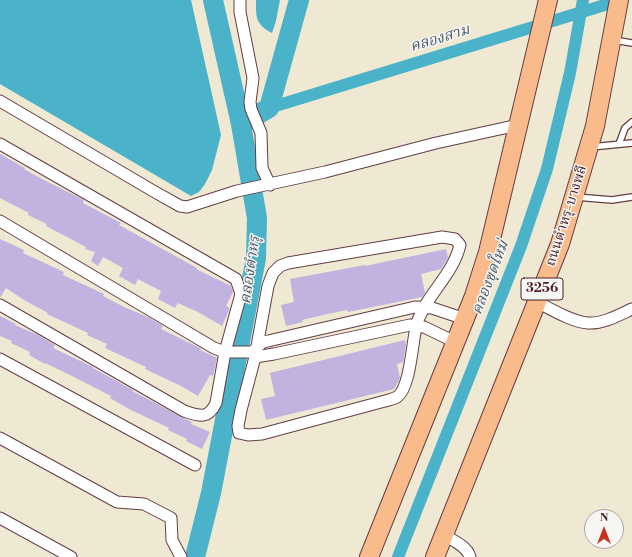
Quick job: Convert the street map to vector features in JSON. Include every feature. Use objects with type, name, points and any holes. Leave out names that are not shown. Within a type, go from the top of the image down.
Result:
[{"type":"main road","points":[[369,557],[474,296],[488,252],[548,0]]},
{"type":"main road","name":"ถนนตำหรุ-บางพลี","points":[[435,557],[560,244],[595,126],[618,5]]},
{"type":"street","points":[[240,0],[240,12],[253,78],[250,102],[251,109],[261,133],[262,168],[270,185]]},
{"type":"street","points":[[0,101],[155,192],[180,206],[187,207],[245,189],[270,185],[436,143],[518,125]]},
{"type":"street","points":[[0,144],[236,280],[241,294],[229,352],[216,403],[213,410],[207,414],[199,416],[184,411],[0,305]]},
{"type":"street","points":[[0,221],[214,348],[229,352],[253,352],[410,324],[417,325],[455,342]]},
{"type":"street","points":[[442,237],[455,239],[460,245],[457,255],[443,281],[423,307],[417,325],[406,384],[397,397],[385,402],[262,434],[248,435],[239,433],[238,426],[241,410],[268,286],[273,273],[280,266],[288,263],[442,237]]},
{"type":"street","points":[[537,302],[578,321],[589,323],[609,319],[632,309]]},
{"type":"street","points":[[253,352],[263,342],[308,330],[415,307],[432,308],[465,319]]},
{"type":"street","points":[[0,359],[196,465]]},
{"type":"street","points":[[0,438],[117,502],[144,504],[171,518],[172,540],[181,557]]},
{"type":"street","points":[[0,518],[72,557]]},
{"type":"street","points":[[444,535],[469,553],[470,557]]},
{"type":"lane","points":[[611,40],[632,43]]},
{"type":"lane","points":[[620,144],[625,128],[632,122]]},
{"type":"lane","points":[[589,147],[632,143]]},
{"type":"lane","points":[[574,197],[612,200],[632,198]]},
{"type":"water","points":[[0,0],[191,0],[221,135],[212,170],[199,192],[191,196],[0,84]]},
{"type":"water","points":[[256,0],[280,0],[272,33],[266,30],[259,23],[256,11]]},
{"type":"building","points":[[0,154],[42,179],[84,200],[83,203],[121,223],[119,225],[197,268],[196,269],[231,286],[233,292],[226,306],[230,308],[222,326],[198,312],[178,303],[175,308],[158,299],[161,291],[138,279],[135,285],[119,276],[123,268],[103,257],[98,266],[91,261],[95,252],[85,249],[86,247],[46,226],[47,224],[28,215],[29,213],[0,198]]},
{"type":"building","points":[[0,239],[24,250],[23,253],[64,272],[63,275],[104,294],[103,296],[124,307],[148,317],[163,326],[161,329],[201,348],[200,350],[217,358],[213,376],[210,375],[198,396],[145,369],[146,367],[105,348],[107,344],[87,335],[88,333],[47,314],[48,313],[6,288],[0,298]]},
{"type":"building","points":[[446,249],[448,258],[441,269],[421,274],[425,293],[422,297],[348,312],[347,310],[323,315],[286,326],[281,305],[294,302],[290,279],[365,266]]},
{"type":"building","points":[[0,316],[55,345],[53,348],[93,367],[133,390],[132,391],[192,422],[191,424],[210,432],[202,449],[186,441],[187,439],[168,430],[169,428],[110,398],[111,396],[45,364],[29,355],[30,352],[11,343],[12,341],[0,336]]},
{"type":"building","points":[[405,340],[406,345],[403,362],[397,364],[400,378],[394,389],[266,420],[261,399],[275,396],[270,373]]},
{"type":"waterway","name":"คลองตำหรุ","points":[[195,557],[211,493],[256,258],[257,218],[241,124],[213,0]]},
{"type":"waterway","name":"คลองตำหรุ","points":[[241,124],[269,108],[299,0]]},
{"type":"waterway","name":"คลองขุดใหม่","points":[[398,557],[521,246],[547,169],[570,73],[583,0]]},
{"type":"waterway","name":"คลองสาม","points":[[269,108],[621,0]]}]
